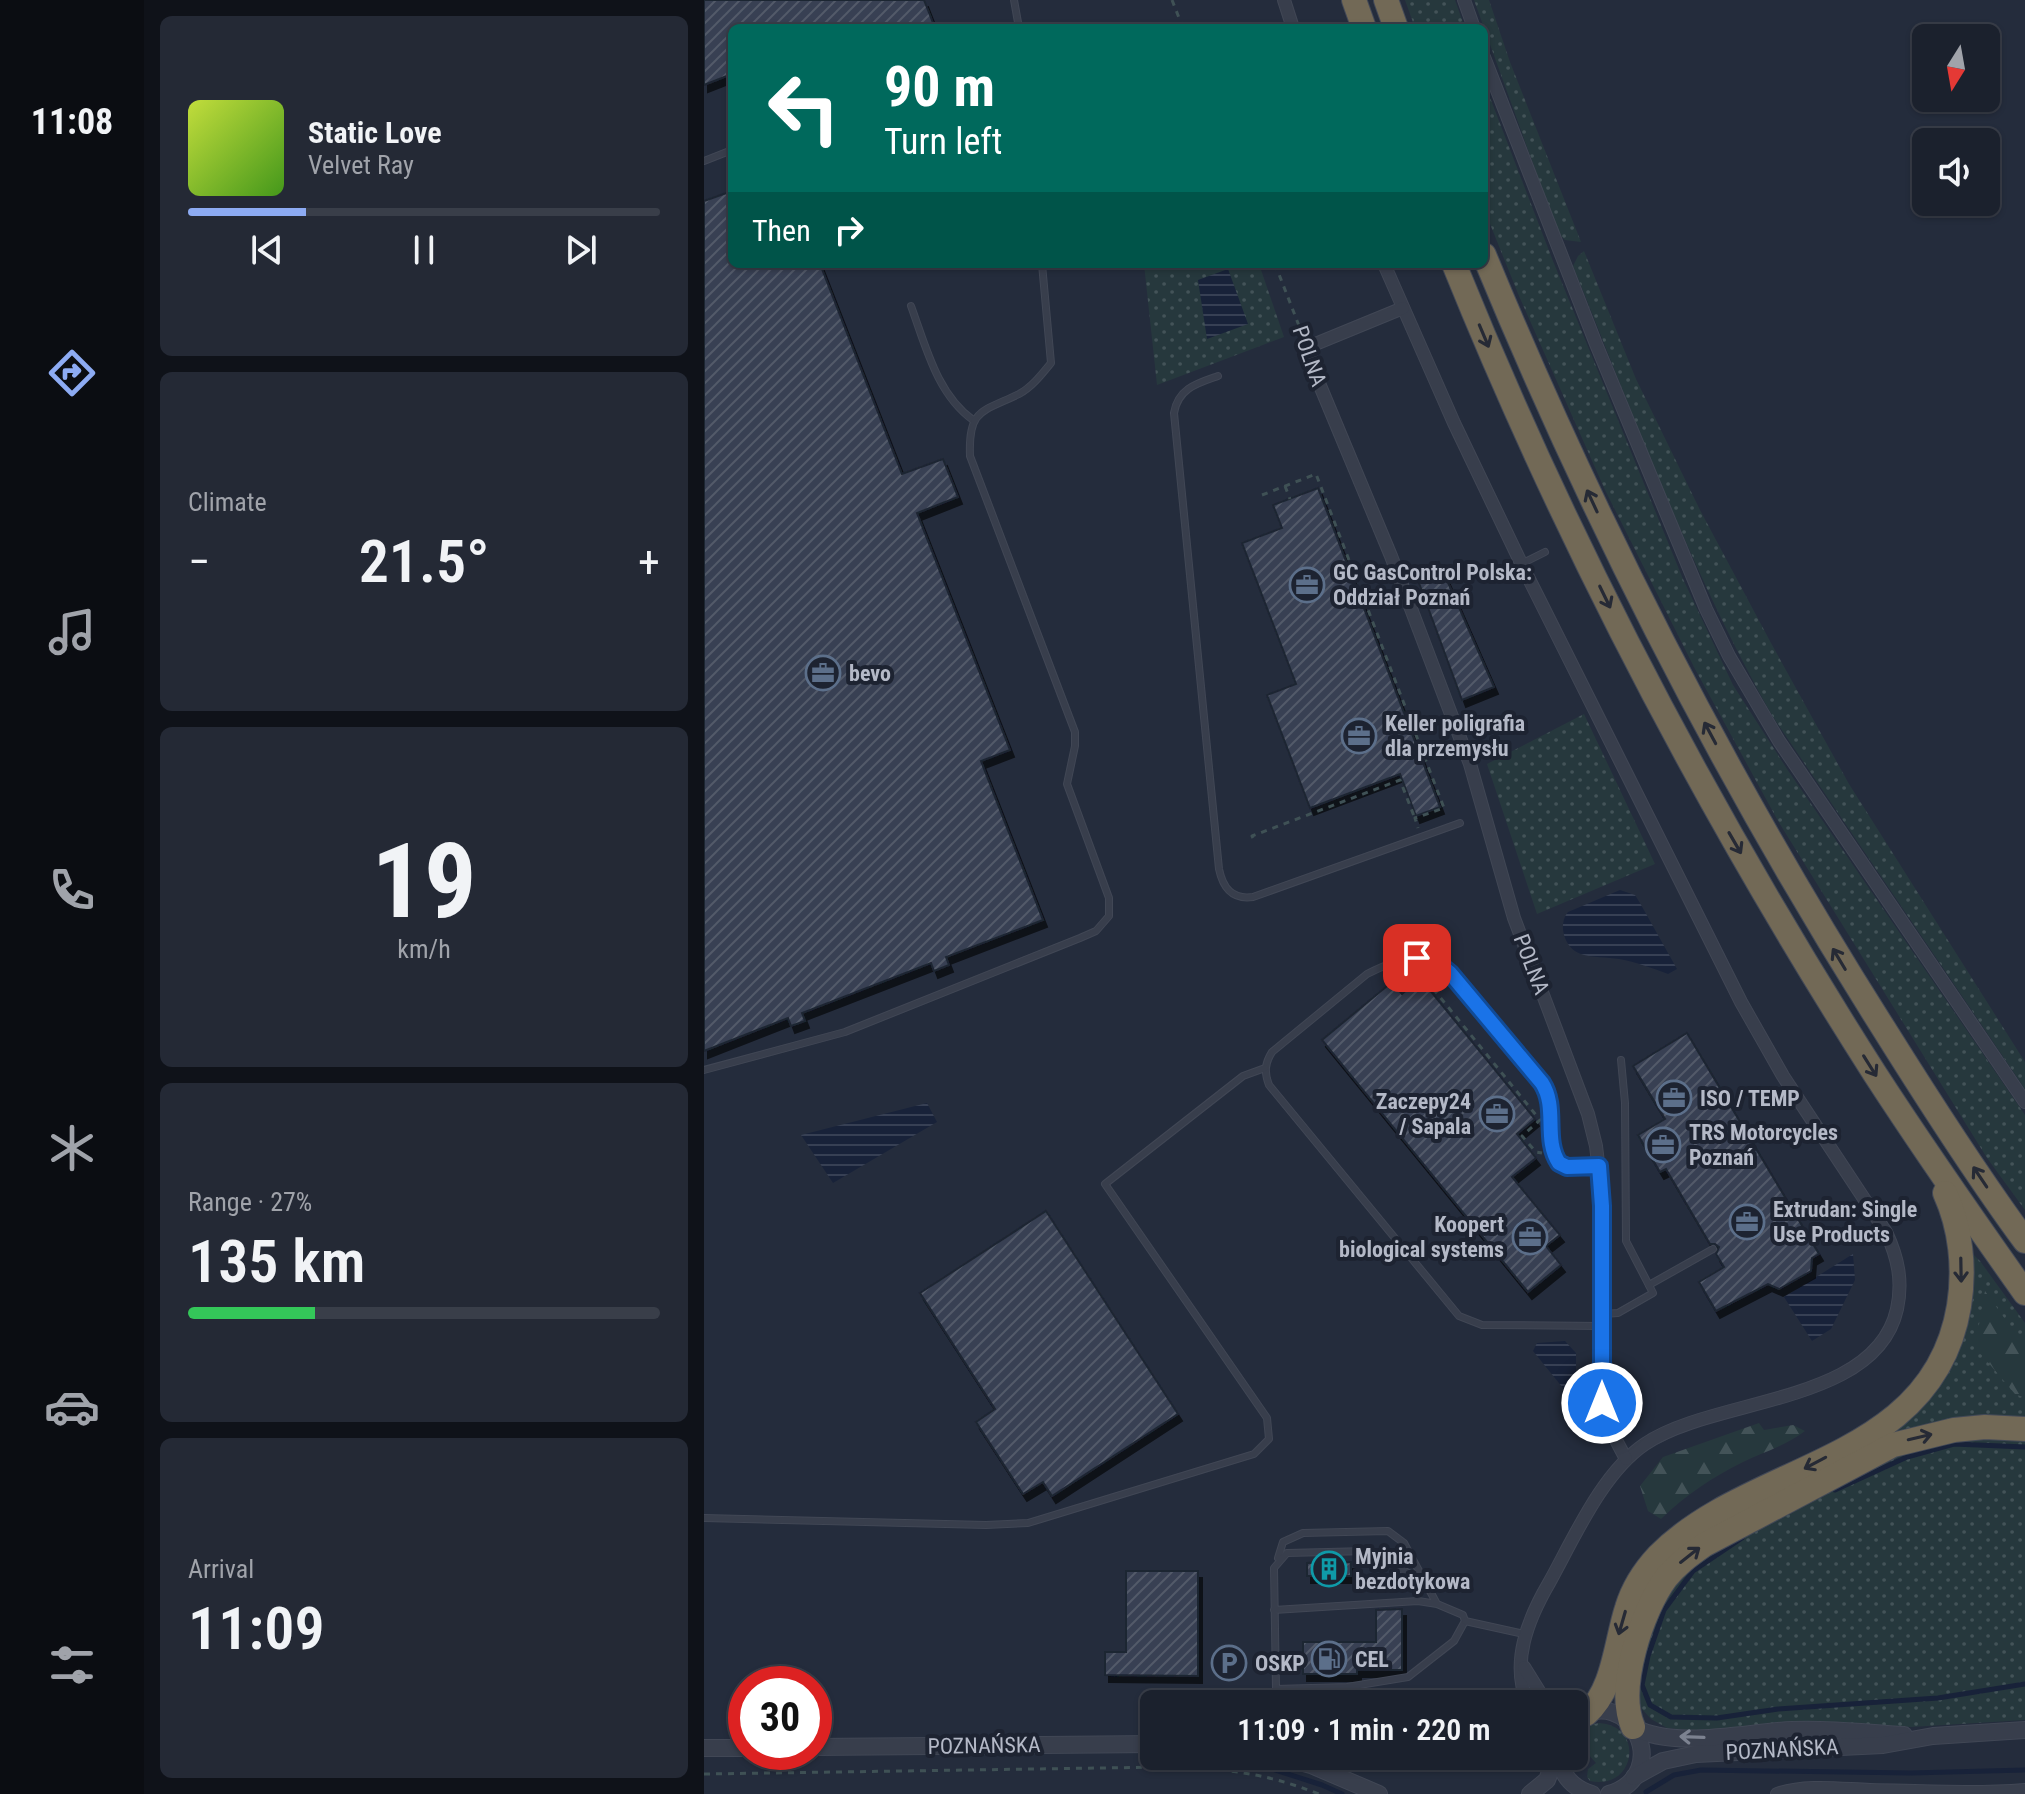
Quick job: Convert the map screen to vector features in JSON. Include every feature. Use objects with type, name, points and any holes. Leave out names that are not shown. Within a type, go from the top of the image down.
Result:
[{"type":"highway","points":[[1354,0],[1363,24]]},
{"type":"highway","points":[[1386,0],[1395,24]]},
{"type":"highway","points":[[1488,265],[1526,357],[1601,521],[1716,745],[1848,973],[1929,1100],[2025,1241]]},
{"type":"highway","points":[[1456,268],[1495,363],[1571,528],[1732,837],[1814,976],[1921,1144],[2025,1293]]},
{"type":"highway","points":[[1588,1709],[1595,1704],[1603,1689],[1632,1595],[1644,1571],[1668,1546],[1707,1519],[1883,1428],[1920,1394],[1937,1369],[1957,1320],[1961,1260],[1952,1208],[1921,1144]]},
{"type":"highway","points":[[1633,1727],[1627,1708],[1628,1688],[1642,1627],[1661,1586],[1686,1558],[1704,1545],[1893,1445],[1954,1430],[1985,1427],[2025,1429]]},
{"type":"street","points":[[1284,0],[1292,24]]},
{"type":"street","points":[[1464,0],[1473,24]]},
{"type":"street","points":[[1488,67],[1580,306],[1723,646],[1779,741],[2025,1102]]},
{"type":"street","points":[[1386,268],[1454,423],[1521,563],[1741,1002],[1783,1076],[1886,1232],[1896,1254],[1900,1277],[1898,1305],[1891,1326],[1877,1349],[1858,1366],[1831,1380],[1668,1431],[1645,1444],[1615,1471],[1534,1608],[1524,1634],[1523,1690]]},
{"type":"street","points":[[1308,347],[1403,308]]},
{"type":"street","name":"POLNA","points":[[1308,347],[1316,376],[1391,556],[1475,779],[1514,918],[1588,1114],[1599,1166],[1602,1206],[1602,1404],[1609,1427],[1626,1459]]},
{"type":"street","points":[[1523,1664],[1539,1690]]},
{"type":"street","name":"POZNAŃSKA","points":[[1588,1714],[1614,1713],[1633,1727],[1652,1735],[1710,1738],[1802,1730],[1933,1736],[2025,1730]]},
{"type":"street","points":[[1629,1785],[1642,1753],[1640,1739],[1633,1727]]},
{"type":"street","name":"POZNAŃSKA","points":[[1609,1794],[1629,1785],[1655,1764],[1681,1756],[1883,1745],[1933,1736]]},
{"type":"street","name":"POZNAŃSKA","points":[[832,1747],[1140,1744]]},
{"type":"street","points":[[704,1748],[728,1748]]},
{"type":"street","points":[[1323,1770],[1379,1794]]},
{"type":"street","points":[[1530,1794],[1547,1780],[1551,1770]]},
{"type":"street","points":[[1562,1770],[1565,1777],[1587,1793]]},
{"type":"street","points":[[1777,1794],[1796,1789],[1823,1788],[1984,1792],[2025,1790]]},
{"type":"street","points":[[1564,1794],[1587,1793]]},
{"type":"lane","points":[[1014,0],[1018,24]]},
{"type":"lane","points":[[704,161],[728,152]]},
{"type":"lane","points":[[704,1070],[845,1032],[1096,931],[1109,916],[1109,898],[1067,784],[1075,732],[970,456],[969,434],[973,420],[994,403],[1022,393],[1051,363],[1042,268]]},
{"type":"lane","points":[[911,306],[944,390],[957,409],[973,420]]},
{"type":"lane","points":[[1218,376],[1195,384],[1182,393],[1174,413],[1219,869],[1223,884],[1238,897],[1253,897],[1460,823]]},
{"type":"lane","points":[[1521,563],[1545,552]]},
{"type":"lane","points":[[1599,1166],[1562,1165],[1554,1154],[1547,1090],[1450,973],[1435,961],[1417,958],[1367,974],[1272,1052],[1265,1068],[1269,1085],[1459,1316],[1482,1325],[1602,1320],[1653,1293],[1628,1248],[1624,1233],[1625,1103],[1621,1060]]},
{"type":"lane","points":[[704,1518],[986,1525],[1028,1523],[1254,1454],[1269,1439],[1267,1418],[1105,1184],[1243,1076],[1265,1068]]},
{"type":"lane","points":[[1649,1285],[1713,1249]]},
{"type":"lane","points":[[1274,1610],[1418,1601],[1437,1604],[1463,1615],[1465,1621],[1454,1641],[1408,1677],[1347,1687],[1276,1689],[1274,1610],[1274,1568],[1283,1542],[1303,1533],[1388,1531],[1404,1543],[1437,1604]]},
{"type":"lane","points":[[1276,1562],[1293,1551],[1359,1549],[1375,1554],[1425,1582]]},
{"type":"lane","points":[[1465,1621],[1524,1634]]},
{"type":"path","points":[[1172,0],[1181,24]]},
{"type":"path","name":"POLNA","points":[[1277,268],[1308,347]]},
{"type":"path","points":[[1262,495],[1316,474],[1444,808],[1415,818]]},
{"type":"path","points":[[1285,486],[1290,499]]},
{"type":"path","points":[[1253,838],[1400,780],[1421,835]]},
{"type":"path","points":[[1412,970],[1418,970],[1540,1120],[1522,1136],[1536,1152],[1554,1154]]},
{"type":"path","points":[[1502,1074],[1512,1065]]},
{"type":"path","points":[[704,1774],[1166,1767],[1233,1769],[1259,1774],[1319,1794]]},
{"type":"green space","points":[[1405,0],[1455,0],[1464,24],[1414,24]]},
{"type":"green space","points":[[1474,0],[1489,0],[1510,62],[1581,242],[1565,240],[1558,233],[1488,39],[1488,24],[1483,24]]},
{"type":"green space","points":[[1488,92],[1683,579],[1733,685],[1787,769],[2025,1115],[2025,1210],[1987,1158],[1778,821],[1695,669],[1605,490],[1488,219]]},
{"type":"green space","points":[[1584,251],[1636,379],[1700,510],[1849,784],[2025,1062],[2025,1089],[1773,717],[1744,663],[1690,552],[1573,266]]},
{"type":"green space","points":[[1144,268],[1260,268],[1284,337],[1157,385]]},
{"type":"green space","points":[[1584,714],[1655,864],[1537,914],[1487,764]]},
{"type":"green space","points":[[1970,1251],[2025,1323],[2025,1420],[1888,1437],[1930,1395],[1954,1355],[1965,1310]]},
{"type":"green space","points":[[1985,1291],[2025,1347],[2025,1398],[2015,1394],[1975,1347]]},
{"type":"green space","points":[[1759,1423],[1764,1430],[1793,1425],[1805,1431],[1710,1480],[1661,1519],[1648,1511],[1640,1486],[1663,1457]]},
{"type":"green space","points":[[1974,1436],[2025,1441],[2025,1720],[1911,1727],[1855,1725],[1727,1732],[1667,1728],[1651,1719],[1641,1708],[1635,1693],[1651,1625],[1668,1591],[1699,1557],[1915,1447]]},
{"type":"green space","points":[[1599,1723],[1614,1727],[1624,1735],[1629,1745],[1629,1757],[1617,1777],[1605,1782],[1590,1781],[1587,1777],[1588,1769],[1596,1763],[1588,1754],[1588,1727]]},
{"type":"water","points":[[1228,269],[1248,324],[1207,339],[1198,280]]},
{"type":"water","points":[[1620,890],[1635,895],[1677,969],[1668,974],[1625,960],[1585,955],[1575,951],[1567,942],[1563,923],[1568,912]]},
{"type":"water","points":[[927,1103],[937,1122],[833,1183],[801,1135]]},
{"type":"water","points":[[1853,1254],[1855,1280],[1831,1329],[1812,1341],[1784,1297]]},
{"type":"water","points":[[1565,1341],[1576,1353],[1576,1392],[1567,1393],[1533,1351],[1537,1343]]},
{"type":"building","points":[[704,0],[924,0],[933,24],[728,24],[728,76],[704,85]]},
{"type":"building","points":[[728,192],[728,268],[822,268],[902,474],[943,459],[958,497],[917,513],[1010,750],[981,761],[1043,920],[946,957],[949,965],[934,971],[931,963],[802,1013],[805,1021],[791,1026],[788,1018],[704,1051],[704,201]]},
{"type":"building","points":[[1318,488],[1440,807],[1416,816],[1400,774],[1310,808],[1267,695],[1296,684],[1242,543],[1282,528],[1273,505]]},
{"type":"building","points":[[1439,562],[1494,687],[1462,700],[1416,575]]},
{"type":"building","points":[[1420,978],[1535,1119],[1517,1134],[1536,1158],[1512,1177],[1560,1235],[1546,1246],[1561,1265],[1528,1292],[1322,1040],[1392,982],[1402,994]]},
{"type":"building","points":[[1687,1033],[1819,1254],[1812,1258],[1811,1271],[1779,1289],[1768,1284],[1716,1311],[1699,1282],[1724,1267],[1716,1254],[1719,1247],[1710,1244],[1666,1169],[1660,1172],[1638,1135],[1665,1119],[1633,1066]]},
{"type":"building","points":[[1046,1211],[1178,1414],[1052,1496],[1043,1482],[1023,1494],[976,1422],[995,1409],[920,1293]]},
{"type":"building","name":"Myjnia bezdotykowa","points":[[1351,1562],[1351,1576],[1307,1576],[1307,1563]]},
{"type":"building","points":[[1126,1571],[1198,1571],[1198,1676],[1105,1675],[1105,1652],[1126,1652]]},
{"type":"building","points":[[1402,1609],[1402,1670],[1303,1674],[1303,1642],[1376,1642],[1376,1610]]},
{"type":"waterway","points":[[1835,1490],[1907,1457],[1954,1444],[2025,1447]]},
{"type":"waterway","points":[[1742,1538],[1693,1571],[1664,1610],[1648,1656],[1642,1685],[1650,1705],[1671,1717],[1717,1718],[1778,1709],[1938,1698],[2025,1684]]},
{"type":"waterway","points":[[1275,1770],[1342,1794]]},
{"type":"waterway","points":[[1646,1792],[1674,1775],[1701,1770],[1911,1773],[2025,1770]]},
{"type":"place","name":"GC GasControl Polska: Oddział Poznań","points":[[1307,585]]},
{"type":"place","name":"bevo","points":[[823,673]]},
{"type":"place","name":"Keller poligrafia dla przemysłu","points":[[1359,736]]},
{"type":"place","name":"ISO / TEMP","points":[[1674,1098]]},
{"type":"place","name":"Zaczepy24 / Sapala","points":[[1497,1114]]},
{"type":"place","name":"TRS Motorcycles Poznań","points":[[1663,1145]]},
{"type":"place","name":"Extrudan: Single Use Products","points":[[1747,1222]]},
{"type":"place","name":"Koopert biological systems","points":[[1530,1237]]},
{"type":"place","name":"Myjnia bezdotykowa","points":[[1329,1569]]},
{"type":"place","name":"CEL","points":[[1329,1659]]},
{"type":"place","name":"OSKP","points":[[1229,1663]]},
{"type":"route","points":[[1417,958],[1435,961],[1450,973],[1547,1090],[1556,1160],[1567,1167],[1599,1166],[1602,1206],[1602,1403]]}]
